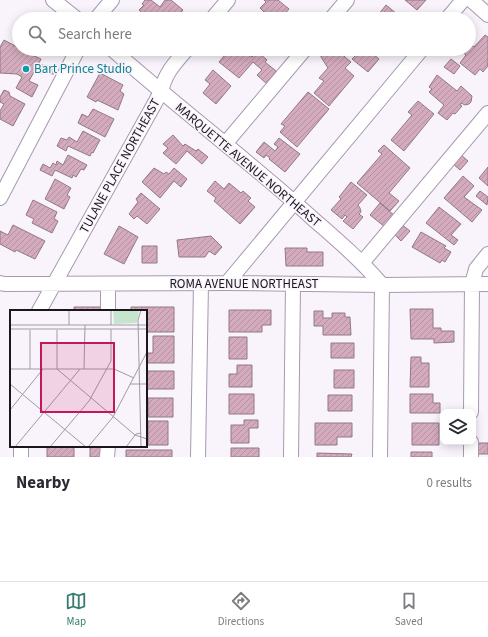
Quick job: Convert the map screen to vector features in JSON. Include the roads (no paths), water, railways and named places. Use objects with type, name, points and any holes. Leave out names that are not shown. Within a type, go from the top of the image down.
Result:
[{"type":"street","points":[[53,0],[68,12]]},
{"type":"street","points":[[102,12],[112,0]]},
{"type":"street","points":[[218,12],[228,0]]},
{"type":"street","points":[[337,12],[347,0]]},
{"type":"street","points":[[453,12],[463,0]]},
{"type":"street","points":[[471,0],[488,15]]},
{"type":"street","points":[[0,198],[74,56]]},
{"type":"street","name":"MARQUETTE AVENUE NORTHEAST","points":[[120,56],[161,92],[294,202],[362,263],[382,285]]},
{"type":"street","name":"TULANE PLACE NORTHEAST","points":[[40,310],[161,92],[167,73],[181,56]]},
{"type":"street","points":[[225,144],[299,56]]},
{"type":"street","points":[[227,283],[416,56]]},
{"type":"street","points":[[362,263],[488,113]]},
{"type":"street","points":[[471,409],[472,284],[476,269],[488,254]]},
{"type":"street","name":"ROMA AVENUE NORTHEAST","points":[[0,283],[382,285],[488,284]]},
{"type":"street","points":[[198,457],[200,283]]},
{"type":"street","points":[[108,284],[108,310]]},
{"type":"street","points":[[290,457],[293,284]]},
{"type":"street","points":[[380,457],[382,285]]},
{"type":"street","points":[[471,445],[471,457]]},
{"type":"place","name":"Bart Prince Studio","points":[[26,69]]}]
